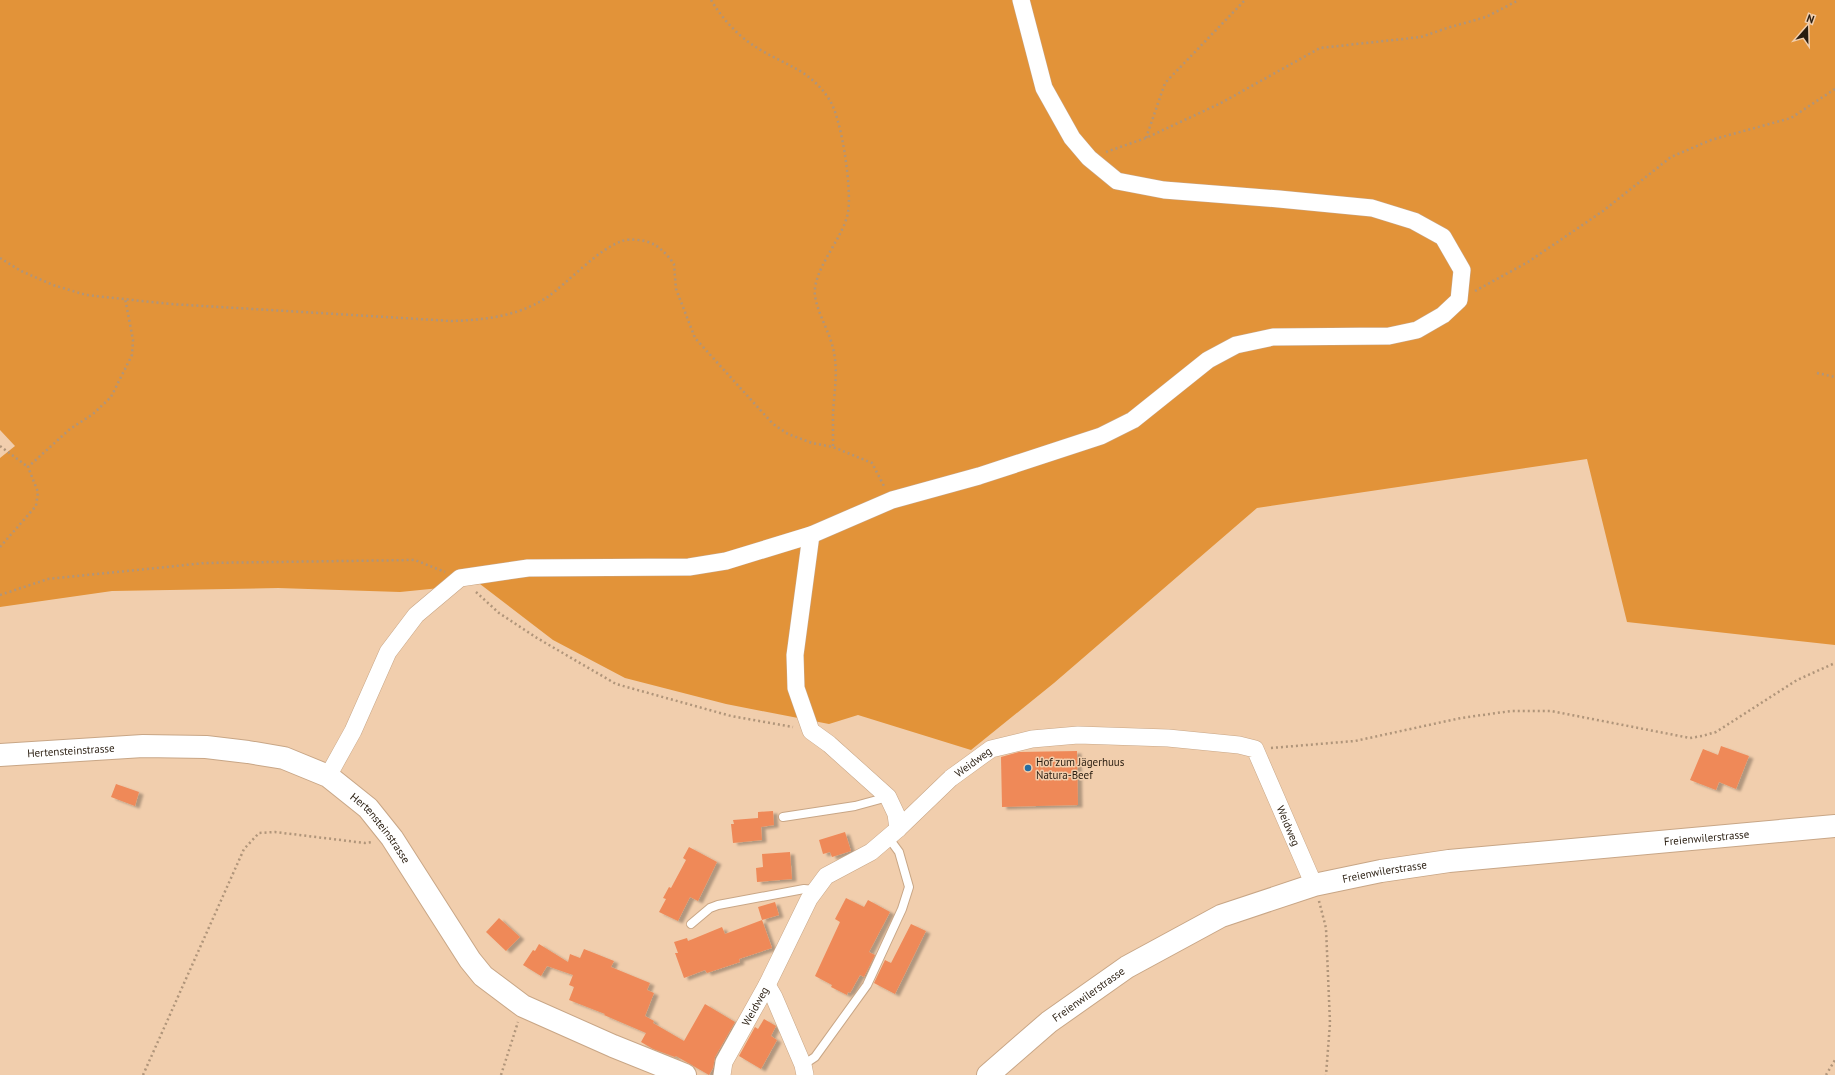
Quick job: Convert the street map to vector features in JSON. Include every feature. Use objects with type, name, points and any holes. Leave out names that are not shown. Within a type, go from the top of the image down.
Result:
[{"type":"street","points":[[328,776],[353,731],[388,652],[416,615],[460,578],[528,568],[689,567],[726,561],[811,535],[892,500],[979,476],[1101,436],[1133,420],[1208,360],[1236,345],[1273,337],[1389,336],[1418,330],[1443,315],[1459,300],[1462,270],[1443,237],[1414,221],[1372,208],[1164,190],[1117,181],[1089,158],[1072,138],[1044,88],[1021,0]]},
{"type":"street","points":[[811,535],[795,654],[796,688],[811,731],[888,797],[896,814],[893,833]]},
{"type":"street","name":"Weidweg","points":[[722,1075],[724,1062],[767,985],[814,890],[826,876],[871,852],[951,778],[991,749],[1032,739],[1078,735],[1168,738],[1255,749],[1314,885]]},
{"type":"street","name":"Hertensteinstrasse","points":[[0,755],[143,746],[206,747],[284,758],[328,776],[368,808],[392,838],[470,960],[499,990],[523,1006],[613,1046],[685,1075]]},
{"type":"street","name":"Freienwilerstrasse","points":[[988,1075],[1049,1022],[1127,966],[1221,916],[1314,885],[1381,871],[1449,861],[1835,826]]},
{"type":"street","points":[[767,985],[774,997],[804,1070]]},
{"type":"lane","points":[[783,817],[855,806],[888,797]]},
{"type":"lane","points":[[804,1070],[867,986],[902,909],[909,887],[893,833]]},
{"type":"lane","points":[[691,924],[710,908],[718,905],[804,889],[814,890]]},
{"type":"path","points":[[711,0],[735,32],[759,49],[791,65],[816,82],[830,100],[838,117],[848,180],[848,212],[839,234],[819,273],[815,295],[834,354],[835,388],[833,447]]},
{"type":"path","points":[[1146,138],[1164,83],[1245,0]]},
{"type":"path","points":[[1089,158],[1146,138],[1221,103],[1320,48],[1421,37],[1486,17],[1519,0]]},
{"type":"path","points":[[1459,300],[1528,262],[1603,211],[1671,157],[1711,140],[1791,118],[1835,89]]},
{"type":"path","points":[[0,258],[21,271],[53,286],[86,295],[170,304],[430,320],[476,320],[522,310],[546,298],[606,250],[623,240],[654,244],[674,264],[676,289],[695,338],[773,424],[788,434],[800,439],[833,447],[872,463],[892,500]]},
{"type":"path","points":[[28,467],[70,429],[93,414],[111,397],[132,355],[132,340],[125,298]]},
{"type":"path","points":[[1816,373],[1835,377]]},
{"type":"path","points":[[0,446],[28,467],[38,492],[36,506],[0,547]]},
{"type":"path","points":[[0,595],[48,579],[206,563],[415,560],[460,578],[499,613],[580,664],[616,684],[683,704],[731,716],[811,731]]},
{"type":"path","points":[[1255,749],[1355,741],[1461,718],[1511,711],[1537,710],[1592,718],[1678,736],[1702,736],[1716,732],[1797,680],[1835,664]]},
{"type":"path","points":[[143,1075],[244,850],[253,838],[259,834],[275,832],[365,843],[392,838]]},
{"type":"path","points":[[1314,885],[1326,928],[1330,1023],[1326,1075]]},
{"type":"path","points":[[501,1075],[523,1006]]},
{"type":"path","points":[[1826,1075],[1835,1060]]},
{"type":"shaded area","points":[[0,0],[1835,0],[1835,645],[1627,622],[1587,459],[1257,508],[1054,683],[971,750],[858,715],[829,724],[726,704],[625,678],[553,640],[480,584],[400,592],[278,588],[112,591],[0,607],[0,458],[15,446],[0,430]]},
{"type":"building","points":[[1721,746],[1749,756],[1736,789],[1719,782],[1716,790],[1690,780],[1703,749],[1718,755]]},
{"type":"building","points":[[1077,751],[1078,805],[1002,807],[1001,757],[1019,752]]},
{"type":"building","points":[[116,784],[139,792],[135,806],[111,797]]},
{"type":"building","points":[[773,811],[774,825],[761,827],[762,840],[733,843],[731,824],[734,824],[733,820],[758,818],[758,812]]},
{"type":"building","points":[[845,832],[851,851],[832,857],[830,852],[823,854],[819,840]]},
{"type":"building","points":[[689,847],[717,862],[698,901],[690,897],[678,921],[659,912],[666,899],[663,898],[669,887],[671,888],[686,860],[683,858]]},
{"type":"building","points":[[790,852],[792,879],[757,882],[756,868],[763,867],[762,854]]},
{"type":"building","points":[[846,898],[864,907],[868,900],[890,912],[869,952],[875,955],[864,977],[860,975],[850,993],[848,992],[847,995],[831,987],[832,985],[815,976],[840,922],[835,919]]},
{"type":"building","points":[[775,902],[779,915],[762,920],[758,907]]},
{"type":"building","points":[[499,918],[520,937],[506,951],[486,932]]},
{"type":"building","points":[[762,920],[772,948],[739,959],[740,962],[707,973],[705,970],[684,978],[675,953],[678,953],[674,942],[687,938],[688,941],[722,927],[725,934]]},
{"type":"building","points":[[911,924],[926,931],[895,994],[874,983],[885,960],[891,963]]},
{"type":"building","points":[[539,944],[568,962],[570,954],[580,958],[584,949],[614,961],[611,967],[650,983],[647,990],[654,993],[645,1016],[654,1021],[653,1023],[684,1041],[705,1004],[735,1022],[715,1057],[713,1068],[709,1075],[676,1056],[675,1057],[653,1049],[641,1042],[646,1033],[604,1015],[605,1014],[569,1000],[574,987],[569,985],[573,975],[547,966],[541,976],[523,965]]},
{"type":"building","points":[[764,1019],[776,1026],[771,1036],[777,1040],[761,1069],[739,1056],[755,1027],[758,1029]]},
{"type":"place","name":"Hof zum Jägerhuus Natura-Beef","points":[[1028,768]]}]
